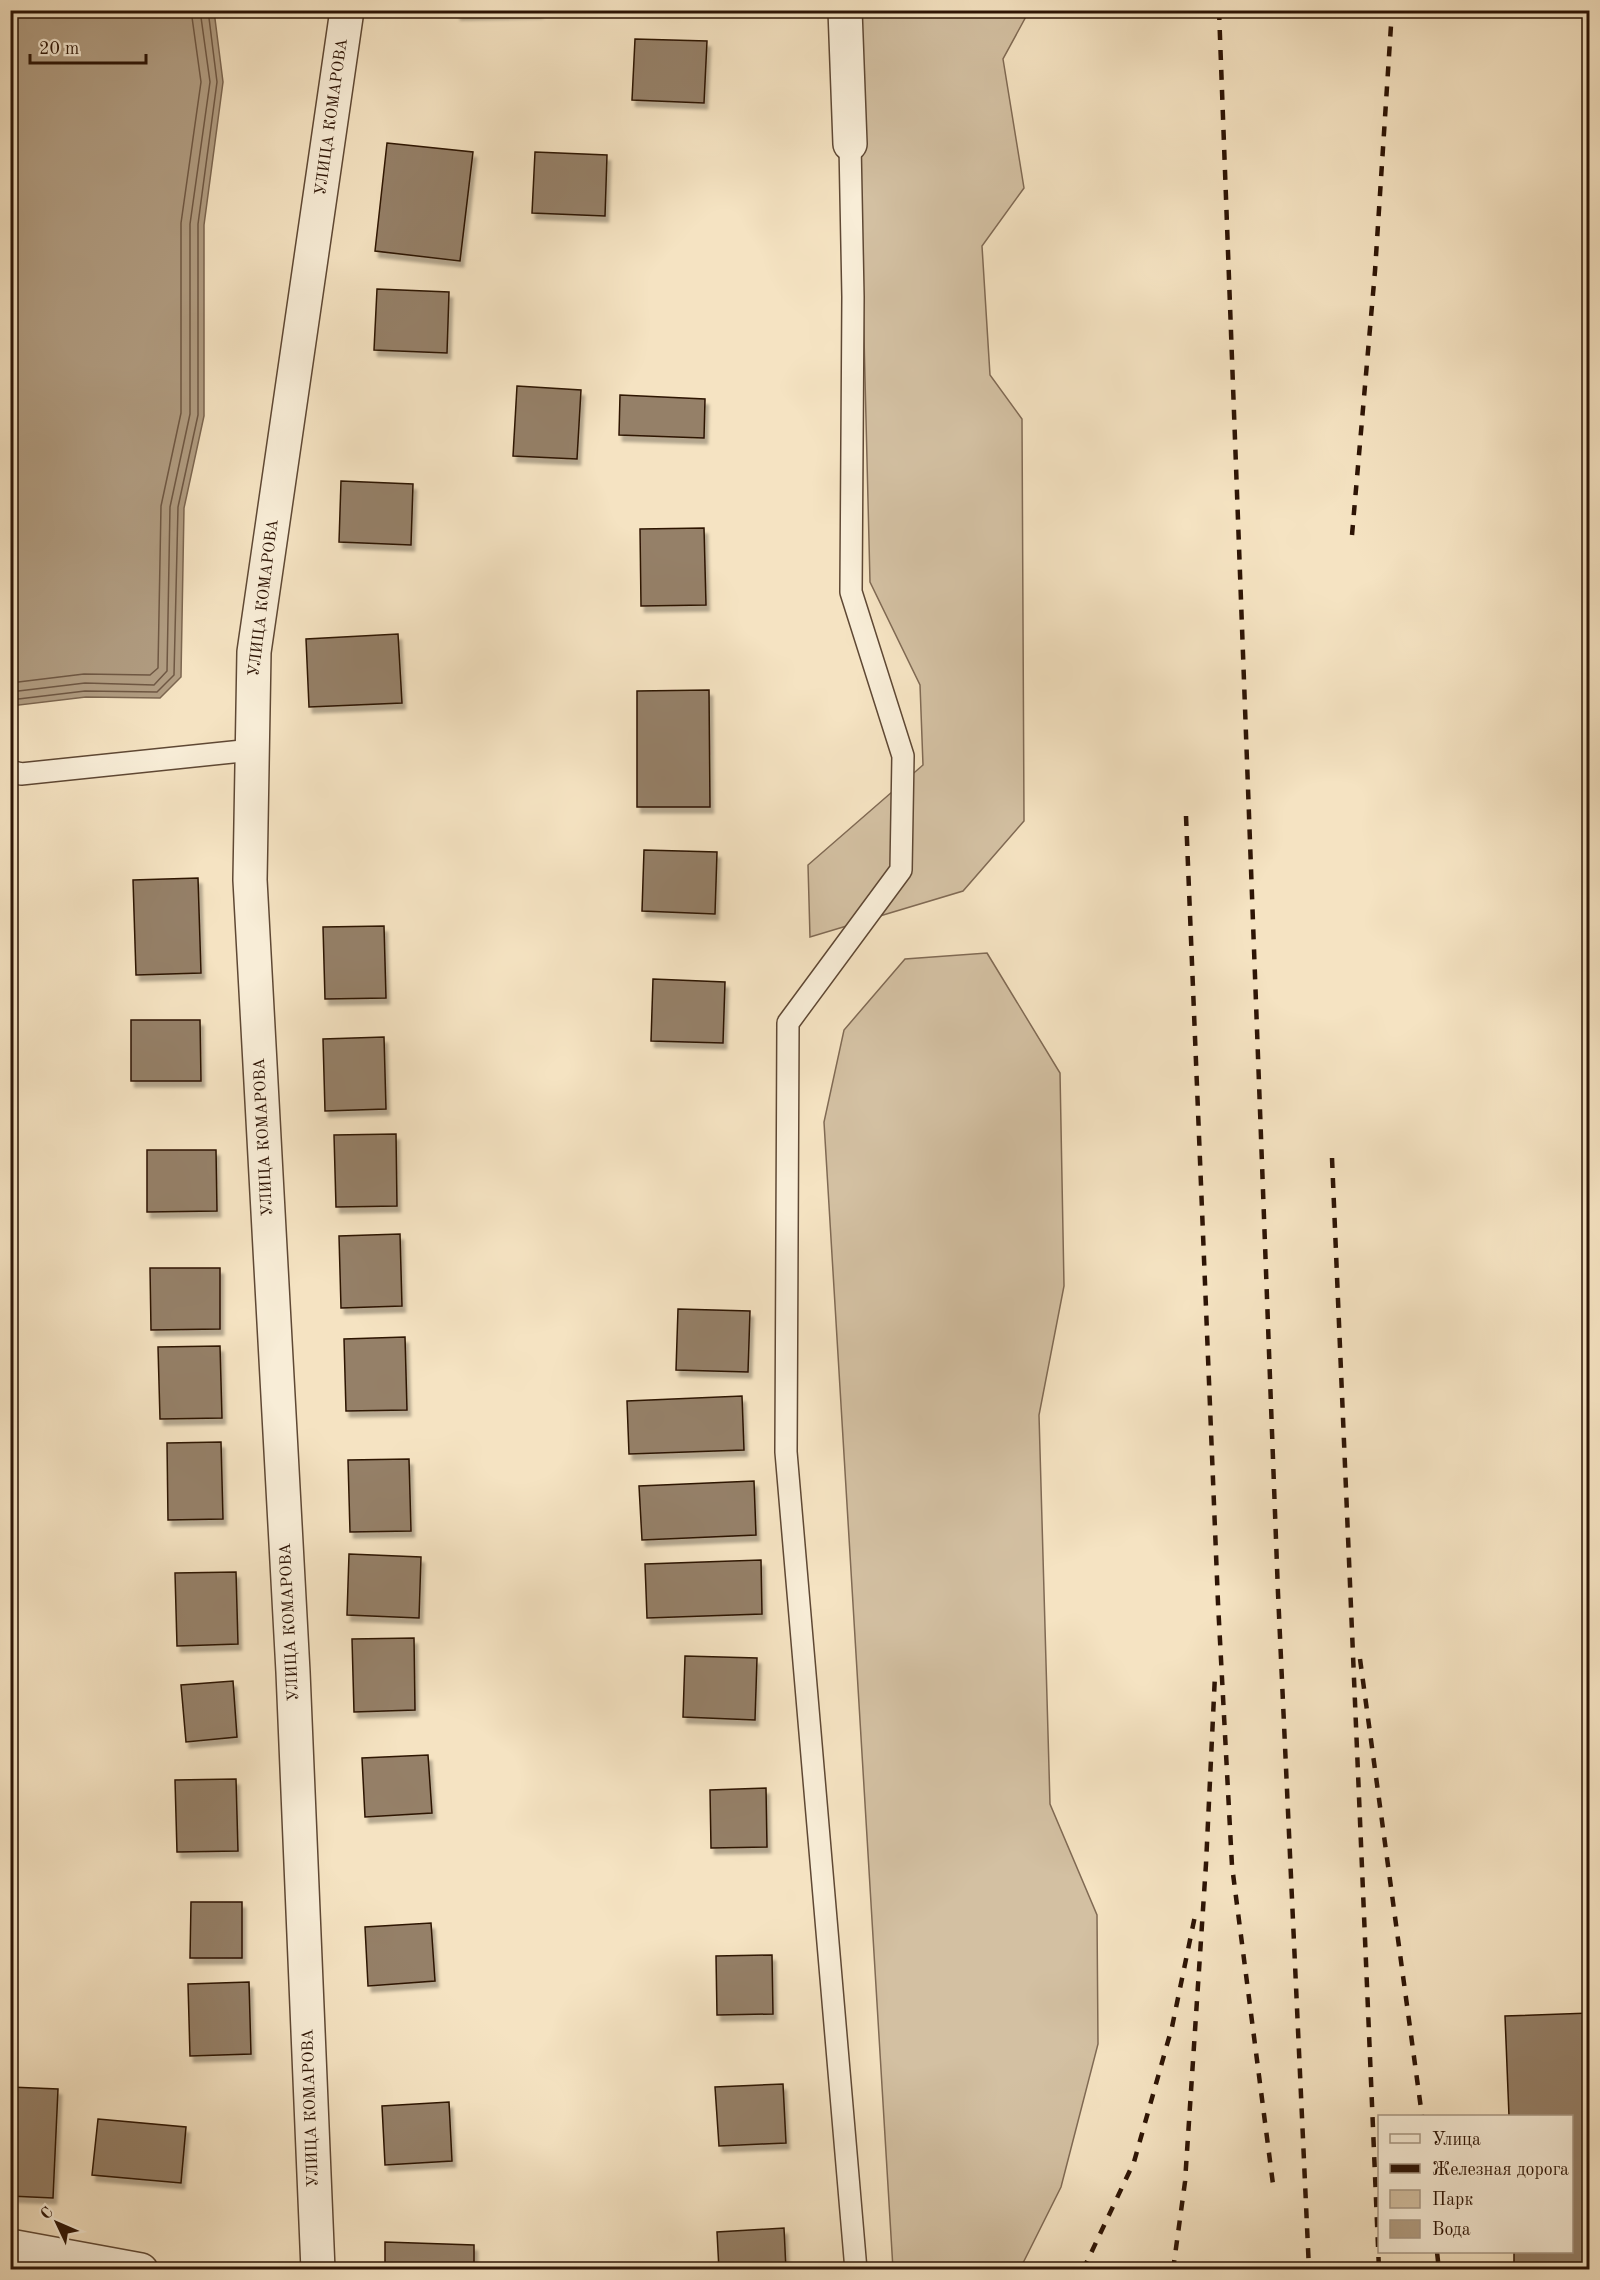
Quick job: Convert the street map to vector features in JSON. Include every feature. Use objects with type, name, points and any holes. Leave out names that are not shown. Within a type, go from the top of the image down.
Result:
[{"type":"street","name":"УЛИЦА КОМАРОВА","points":[[318,2270],[293,1672],[250,880],[254,652],[347,10]]},
{"type":"street","points":[[846,10],[850,144]]},
{"type":"street","points":[[10,2246],[141,2270]]},
{"type":"lane","points":[[850,144],[853,297],[851,592],[903,756],[901,870],[788,1023],[786,1452],[856,2270]]},
{"type":"lane","points":[[10,771],[21,774],[252,750]]},
{"type":"green space","points":[[856,11],[1029,11],[1003,59],[1024,188],[982,246],[990,375],[1022,419],[1024,821],[963,891],[810,937],[808,865],[923,765],[920,685],[870,582]]},
{"type":"green space","points":[[987,953],[1060,1073],[1064,1286],[1039,1415],[1050,1804],[1097,1915],[1098,2044],[1061,2187],[1020,2269],[893,2269],[824,1122],[844,1030],[905,959]]},
{"type":"water","points":[[10,11],[214,11],[223,82],[204,225],[204,416],[184,508],[181,677],[160,698],[86,697],[11,706]]},
{"type":"building","points":[[457,10],[539,10],[539,12],[457,14]]},
{"type":"building","points":[[635,39],[707,41],[704,103],[632,100]]},
{"type":"building","points":[[387,143],[473,152],[460,261],[375,251]]},
{"type":"building","points":[[535,152],[607,155],[605,216],[532,213]]},
{"type":"building","points":[[377,289],[449,292],[447,353],[374,350]]},
{"type":"building","points":[[517,386],[581,390],[577,459],[513,456]]},
{"type":"building","points":[[620,395],[705,399],[704,438],[619,435]]},
{"type":"building","points":[[341,481],[413,484],[411,545],[339,542]]},
{"type":"building","points":[[704,528],[706,605],[641,606],[640,529]]},
{"type":"building","points":[[398,634],[402,703],[309,707],[306,639]]},
{"type":"building","points":[[709,690],[710,807],[637,807],[637,691]]},
{"type":"building","points":[[644,850],[717,852],[715,914],[642,911]]},
{"type":"building","points":[[198,878],[201,973],[136,975],[133,880]]},
{"type":"building","points":[[384,926],[386,998],[325,999],[323,927]]},
{"type":"building","points":[[653,979],[725,982],[723,1043],[651,1041]]},
{"type":"building","points":[[131,1020],[200,1020],[201,1081],[131,1081]]},
{"type":"building","points":[[384,1037],[386,1109],[325,1111],[323,1039]]},
{"type":"building","points":[[396,1134],[397,1206],[336,1207],[334,1135]]},
{"type":"building","points":[[147,1150],[216,1150],[217,1211],[147,1212]]},
{"type":"building","points":[[400,1234],[402,1306],[341,1308],[339,1236]]},
{"type":"building","points":[[150,1268],[220,1268],[220,1329],[151,1330]]},
{"type":"building","points":[[678,1309],[750,1311],[748,1372],[676,1370]]},
{"type":"building","points":[[405,1337],[407,1410],[346,1411],[344,1339]]},
{"type":"building","points":[[220,1346],[222,1418],[160,1419],[158,1347]]},
{"type":"building","points":[[742,1396],[744,1450],[629,1454],[627,1401]]},
{"type":"building","points":[[221,1442],[223,1519],[168,1520],[167,1443]]},
{"type":"building","points":[[409,1459],[411,1531],[350,1532],[348,1460]]},
{"type":"building","points":[[754,1481],[756,1535],[642,1540],[639,1486]]},
{"type":"building","points":[[349,1554],[421,1557],[419,1618],[347,1615]]},
{"type":"building","points":[[761,1560],[762,1614],[647,1618],[645,1564]]},
{"type":"building","points":[[236,1572],[238,1644],[177,1646],[175,1573]]},
{"type":"building","points":[[414,1638],[415,1710],[354,1712],[352,1639]]},
{"type":"building","points":[[685,1656],[757,1658],[755,1720],[683,1717]]},
{"type":"building","points":[[233,1681],[237,1737],[186,1742],[181,1685]]},
{"type":"building","points":[[428,1755],[432,1813],[365,1817],[362,1758]]},
{"type":"building","points":[[236,1779],[238,1851],[177,1852],[175,1780]]},
{"type":"building","points":[[766,1788],[767,1847],[711,1848],[710,1790]]},
{"type":"building","points":[[191,1902],[242,1902],[242,1958],[190,1958]]},
{"type":"building","points":[[431,1923],[435,1981],[368,1986],[365,1927]]},
{"type":"building","points":[[772,1955],[773,2014],[717,2015],[716,1956]]},
{"type":"building","points":[[249,1982],[251,2054],[190,2056],[188,1984]]},
{"type":"building","points":[[1590,2013],[1590,2270],[1514,2270],[1514,2253],[1573,2253],[1573,2115],[1509,2115],[1505,2016]]},
{"type":"building","points":[[783,2084],[786,2143],[719,2146],[715,2087]]},
{"type":"building","points":[[10,2087],[58,2089],[53,2198],[10,2196]]},
{"type":"building","points":[[449,2102],[452,2161],[385,2165],[382,2106]]},
{"type":"building","points":[[98,2119],[186,2127],[181,2183],[92,2175]]},
{"type":"building","points":[[784,2228],[786,2270],[719,2270],[717,2232]]},
{"type":"building","points":[[385,2242],[474,2245],[474,2270],[385,2270]]},
{"type":"railway","points":[[1219,10],[1278,1593],[1309,2270]]},
{"type":"railway","points":[[1352,535],[1375,271],[1392,10]]},
{"type":"railway","points":[[1186,816],[1218,1603],[1232,1866],[1274,2192]]},
{"type":"railway","points":[[1332,1158],[1378,2246]]},
{"type":"railway","points":[[1360,1659],[1422,2115]]},
{"type":"railway","points":[[1173,2270],[1185,2182],[1206,1864],[1215,1675]]},
{"type":"railway","points":[[1083,2270],[1134,2162],[1172,2027],[1196,1911]]},
{"type":"railway","points":[[1378,2253],[1379,2270]]},
{"type":"railway","points":[[1437,2253],[1439,2270]]}]
